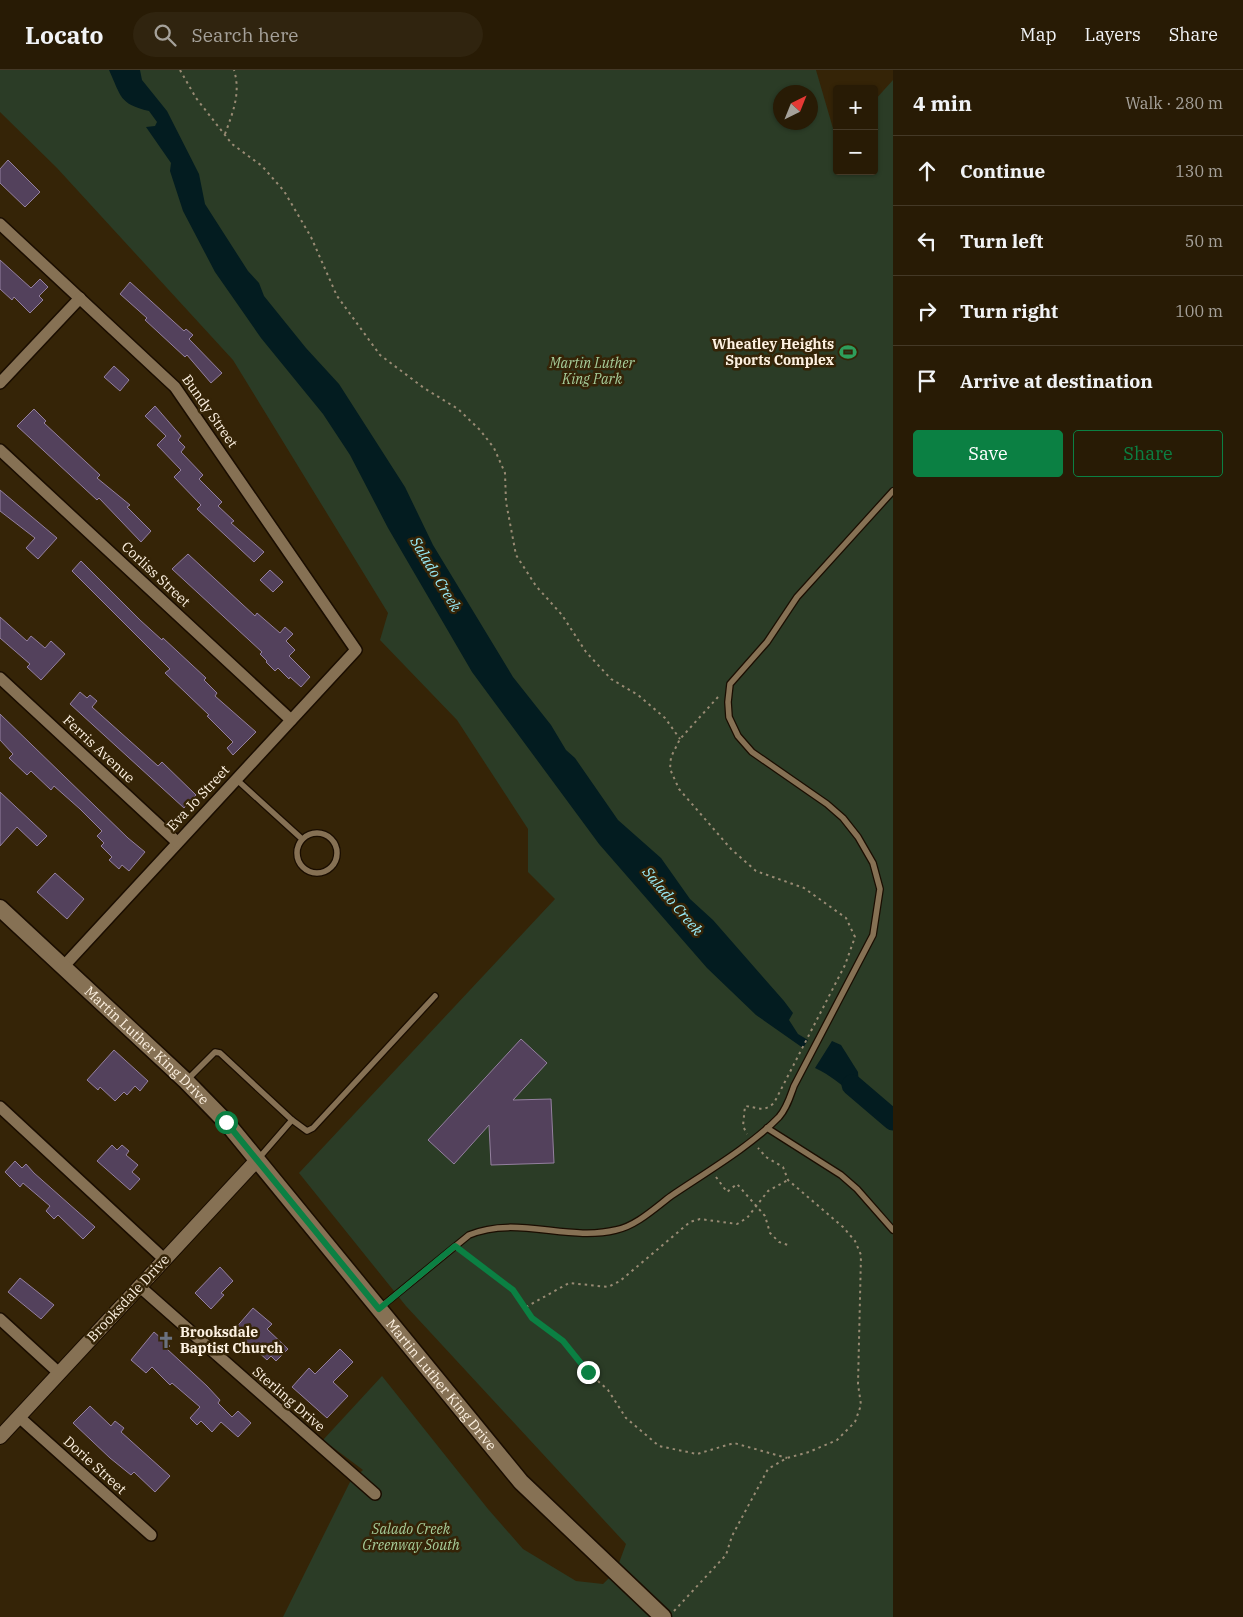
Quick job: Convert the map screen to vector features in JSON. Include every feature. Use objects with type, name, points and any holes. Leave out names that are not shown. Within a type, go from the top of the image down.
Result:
[{"type":"main road","name":"Martin Luther King Drive","points":[[0,908],[186,1081],[226,1122],[521,1482],[663,1617]]},
{"type":"street","name":"Bundy Street","points":[[0,224],[176,387],[356,650]]},
{"type":"street","points":[[0,383],[80,298]]},
{"type":"street","name":"Corliss Street","points":[[0,450],[291,720]]},
{"type":"street","name":"Eva Jo Street","points":[[63,966],[356,650]]},
{"type":"street","name":"Ferris Avenue","points":[[0,678],[177,842]]},
{"type":"street","points":[[0,1107],[164,1258]]},
{"type":"street","name":"Brooksdale Drive","points":[[0,1437],[164,1258],[257,1160]]},
{"type":"street","name":"Sterling Drive","points":[[139,1286],[375,1494]]},
{"type":"street","points":[[0,1319],[59,1373]]},
{"type":"street","name":"Dorie Street","points":[[19,1417],[151,1535]]},
{"type":"lane","points":[[379,1309],[469,1235],[483,1229],[498,1226],[592,1233],[617,1230],[635,1221],[710,1169],[767,1128],[780,1115],[873,935],[880,889],[873,862],[858,837],[843,818],[827,804],[752,752],[738,736],[729,717],[730,684],[767,642],[797,597],[893,491]]},
{"type":"lane","points":[[236,778],[302,839]]},
{"type":"lane","points":[[314,833],[320,833],[332,838],[338,850],[338,856],[331,868],[318,874],[312,873],[300,865],[297,852],[302,839],[314,833]]},
{"type":"lane","points":[[186,1081],[215,1052],[220,1053],[292,1120],[307,1131],[313,1128],[435,996]]},
{"type":"lane","points":[[257,1160],[292,1120]]},
{"type":"lane","points":[[767,1128],[841,1175],[857,1189],[893,1230]]},
{"type":"path","points":[[180,70],[196,98],[232,144],[262,166],[284,191],[311,238],[337,296],[380,355],[424,388],[458,409],[494,448],[505,473],[506,502],[516,555],[536,586],[562,616],[586,652],[611,679],[638,695],[665,718],[680,739]]},
{"type":"path","points":[[225,134],[236,103],[239,85],[234,70]]},
{"type":"path","points":[[730,684],[680,739],[671,757],[670,769],[679,789],[731,849],[756,871],[804,888],[846,918],[855,937],[845,965],[774,1103],[768,1109],[762,1110],[745,1106],[743,1126],[748,1135]]},
{"type":"path","points":[[669,1617],[726,1555],[741,1519],[768,1469],[787,1458],[809,1452],[837,1440],[855,1422],[861,1405],[858,1384],[861,1255],[855,1240],[844,1227],[788,1180],[783,1167],[766,1157],[756,1146]]},
{"type":"path","points":[[710,1169],[727,1192],[737,1184],[756,1208],[765,1216],[770,1233],[779,1242],[788,1245]]},
{"type":"path","points":[[526,1307],[569,1284],[579,1282],[608,1286],[620,1281],[690,1222],[700,1219],[737,1224],[747,1218],[768,1191],[788,1180]]},
{"type":"path","points":[[455,1246],[513,1290],[532,1318],[563,1341],[588,1372],[608,1390],[626,1418],[659,1446],[697,1454],[734,1443],[787,1458]]},
{"type":"green space","name":"Martin Luther King Park","points":[[0,70],[816,70],[833,128],[833,175],[878,175],[878,97],[893,80],[893,1617],[283,1617],[350,1482],[363,1470],[323,1440],[382,1376],[488,1509],[523,1549],[576,1581],[603,1584],[616,1571],[626,1544],[406,1306],[299,1173],[555,899],[528,872],[528,829],[457,720],[380,640],[388,613],[233,360],[57,168],[0,112]]},
{"type":"water","points":[[109,70],[140,70],[142,80],[167,111],[199,174],[205,204],[248,271],[259,283],[264,296],[306,348],[339,384],[405,487],[433,545],[513,677],[551,725],[566,750],[575,758],[618,820],[661,858],[690,899],[713,920],[784,1001],[793,1013],[789,1020],[798,1034],[808,1040],[803,1048],[756,1015],[707,968],[599,844],[472,672],[388,528],[350,455],[323,414],[261,338],[215,272],[183,211],[170,171],[171,163],[146,127],[155,126],[157,122],[149,111],[132,105],[122,98]]},
{"type":"water","points":[[832,1041],[841,1045],[858,1072],[859,1085],[881,1112],[893,1119],[893,1129],[846,1088],[815,1068]]},
{"type":"building","points":[[8,160],[40,192],[25,207],[0,183],[0,169]]},
{"type":"building","points":[[0,260],[31,288],[40,279],[48,287],[39,296],[43,300],[30,313],[14,297],[12,300],[0,289]]},
{"type":"building","points":[[130,282],[184,331],[186,329],[193,335],[189,339],[222,373],[211,383],[187,355],[185,357],[145,320],[147,318],[120,294]]},
{"type":"building","points":[[114,366],[129,380],[120,391],[104,377]]},
{"type":"building","points":[[155,406],[181,436],[178,440],[185,447],[181,452],[203,475],[199,479],[222,502],[218,506],[234,521],[231,523],[264,552],[254,562],[197,509],[201,505],[174,477],[181,470],[157,445],[166,436],[145,416]]},
{"type":"building","points":[[34,409],[46,421],[44,423],[100,475],[97,478],[130,505],[127,507],[151,531],[141,542],[99,498],[97,500],[17,426]]},
{"type":"building","points":[[0,490],[57,538],[38,559],[26,548],[35,538],[0,511]]},
{"type":"building","points":[[188,554],[255,616],[257,613],[280,633],[285,627],[293,634],[286,641],[295,650],[289,656],[310,677],[301,687],[278,668],[275,671],[260,654],[262,652],[172,569]]},
{"type":"building","points":[[81,561],[140,620],[162,640],[163,638],[206,678],[204,680],[217,693],[215,696],[256,732],[233,755],[227,748],[233,742],[207,716],[209,715],[165,673],[170,669],[72,571]]},
{"type":"building","points":[[270,570],[283,582],[273,592],[260,580]]},
{"type":"building","points":[[0,617],[27,641],[31,636],[45,648],[51,641],[65,654],[41,680],[27,667],[30,664],[0,638]]},
{"type":"building","points":[[80,692],[87,698],[90,695],[97,701],[92,707],[158,766],[162,762],[196,795],[184,808],[70,704]]},
{"type":"building","points":[[0,714],[128,838],[145,852],[129,871],[122,865],[119,869],[109,860],[112,857],[101,846],[104,843],[97,836],[102,831],[80,809],[54,786],[51,790],[31,771],[27,775],[9,758],[13,754],[0,740]]},
{"type":"building","points":[[0,792],[47,836],[37,846],[17,827],[0,846]]},
{"type":"building","points":[[55,873],[84,899],[67,919],[37,892]]},
{"type":"building","points":[[521,1039],[547,1063],[513,1100],[551,1099],[554,1163],[491,1165],[489,1125],[454,1164],[428,1140]]},
{"type":"building","points":[[114,1050],[148,1081],[140,1091],[135,1086],[127,1095],[124,1092],[115,1101],[100,1087],[98,1090],[87,1080]]},
{"type":"building","points":[[112,1145],[117,1150],[122,1145],[129,1151],[126,1155],[138,1165],[132,1172],[140,1179],[130,1190],[97,1161]]},
{"type":"building","points":[[15,1161],[22,1168],[26,1164],[95,1227],[83,1239],[58,1215],[54,1219],[46,1211],[50,1206],[23,1183],[20,1187],[5,1172]]},
{"type":"building","points":[[220,1267],[233,1281],[221,1293],[224,1295],[211,1309],[195,1293]]},
{"type":"building","points":[[20,1278],[54,1305],[41,1319],[8,1292]]},
{"type":"building","points":[[253,1308],[272,1324],[267,1329],[288,1349],[276,1361],[271,1356],[267,1360],[234,1330]]},
{"type":"building","points":[[154,1332],[170,1346],[167,1349],[220,1400],[218,1403],[232,1417],[238,1411],[251,1423],[238,1437],[221,1422],[212,1432],[201,1421],[197,1425],[190,1418],[200,1407],[172,1383],[170,1385],[152,1367],[146,1373],[131,1360]]},
{"type":"building","points":[[340,1349],[353,1362],[333,1382],[348,1396],[327,1418],[292,1387],[309,1368],[315,1374]]},
{"type":"building","points":[[90,1406],[111,1426],[115,1421],[124,1428],[121,1432],[170,1476],[155,1492],[134,1472],[131,1475],[110,1458],[73,1423]]},
{"type":"waterway","name":"Salado Creek","points":[[852,1085],[893,1120]]},
{"type":"place","name":"Wheatley Heights Sports Complex","points":[[848,352]]},
{"type":"place","name":"Brooksdale Baptist Church","points":[[166,1340]]},
{"type":"route","points":[[226,1122],[379,1309],[455,1246],[482,1269],[500,1279],[513,1290],[532,1318],[541,1327],[563,1341],[588,1372]]},
{"type":"park label","name":"Salado Creek Greenway South","points":[[411,1538]]}]
